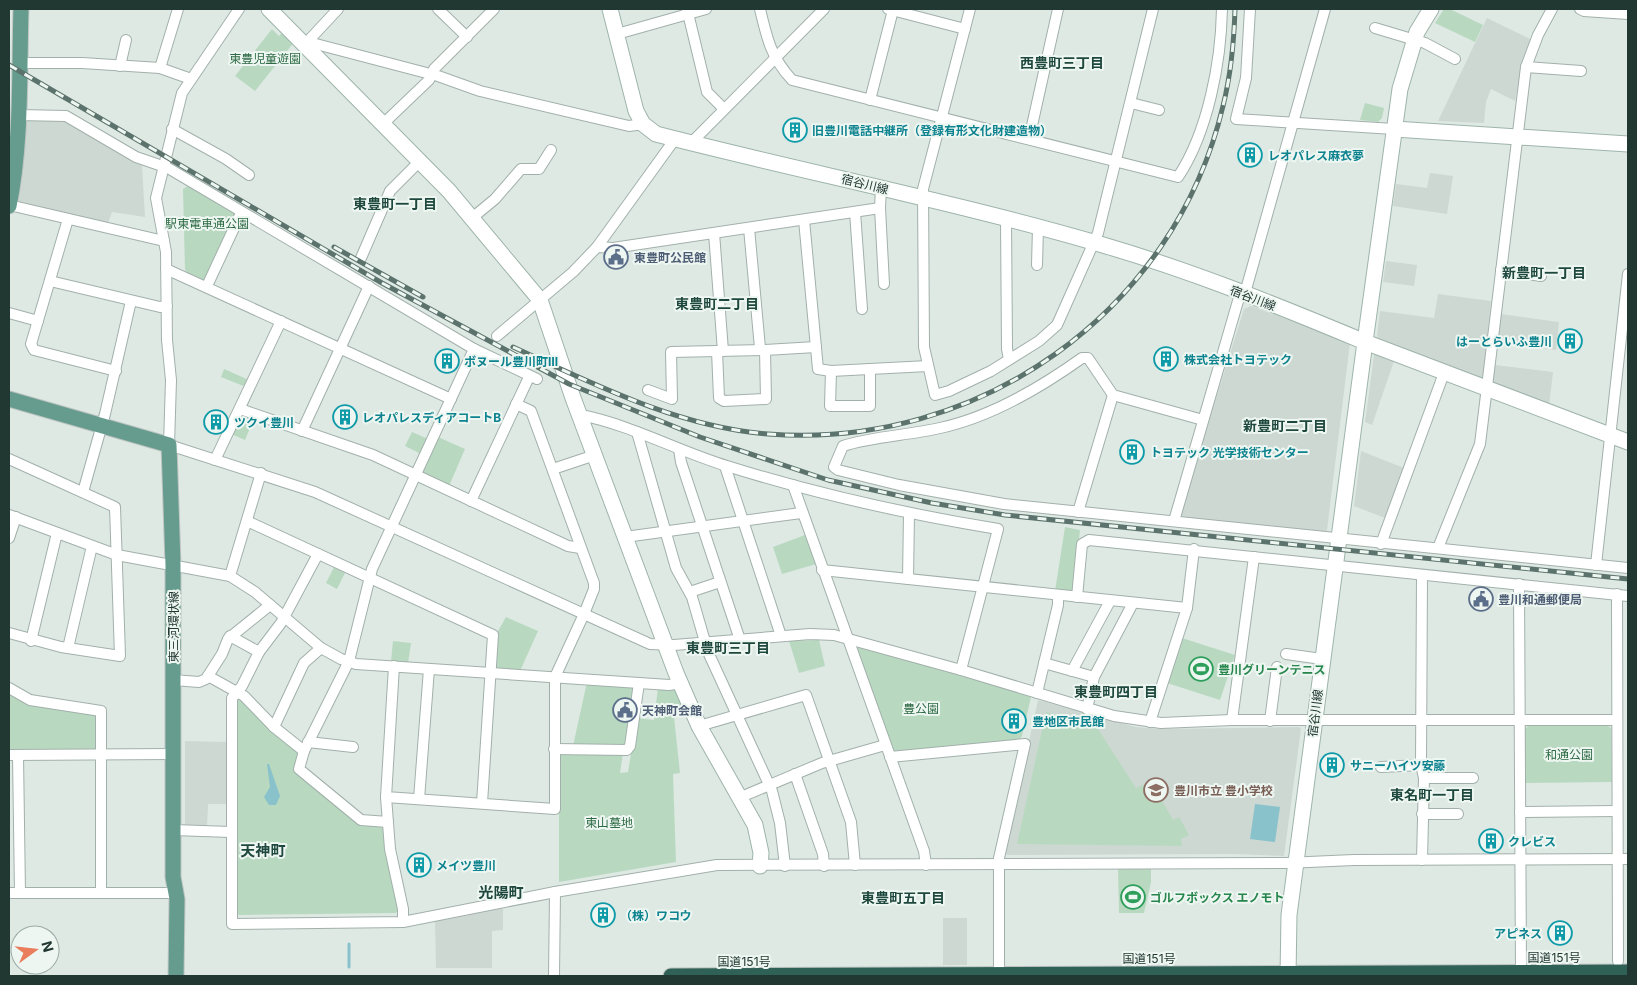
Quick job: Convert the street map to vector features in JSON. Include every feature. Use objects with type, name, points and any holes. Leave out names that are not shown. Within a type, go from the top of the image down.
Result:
[{"type":"highway","name":"国道151号","points":[[671,976],[1289,975],[1521,972],[1623,967]]},
{"type":"highway","points":[[1075,974],[1093,976]]},
{"type":"main road","points":[[9,205],[18,115],[16,56],[21,9]]},
{"type":"main road","points":[[9,399],[169,446]]},
{"type":"main road","name":"東三河環状線","points":[[169,446],[173,565],[172,754],[176,976]]},
{"type":"street","points":[[160,68],[178,9]]},
{"type":"street","points":[[239,9],[182,93],[156,203],[164,241],[166,268],[171,380],[169,446],[261,473],[315,492],[650,644],[740,640],[810,634],[846,637],[1037,692],[1088,709],[1114,716],[1150,722],[1232,720],[1314,722],[1616,720]]},
{"type":"street","points":[[269,9],[420,161],[472,218],[540,300],[580,415],[680,683],[699,726],[756,825],[761,853],[760,866]]},
{"type":"street","points":[[307,46],[310,39],[338,9]]},
{"type":"street","points":[[438,9],[467,37]]},
{"type":"street","points":[[384,123],[432,75],[434,69],[494,9]]},
{"type":"street","points":[[307,46],[316,44],[432,75],[480,91],[629,126],[643,124],[636,111],[610,9]]},
{"type":"street","points":[[617,34],[688,11],[706,9]]},
{"type":"street","points":[[760,9],[770,49],[792,80],[1178,178],[1200,129],[1211,93],[1219,55],[1220,9]]},
{"type":"street","points":[[692,142],[824,9]]},
{"type":"street","points":[[970,9],[923,189],[924,347],[934,395],[948,391],[991,372],[1039,341],[1058,325],[1094,243],[1116,162],[1153,9]]},
{"type":"street","points":[[1029,139],[1058,9]]},
{"type":"street","points":[[1250,9],[1246,78],[1236,119],[1628,144]]},
{"type":"street","points":[[1174,521],[1238,301],[1243,293],[1294,123],[1325,9]]},
{"type":"street","points":[[1431,9],[1414,40],[1400,89],[1364,342],[1628,442]]},
{"type":"street","points":[[1438,548],[1480,444],[1526,67],[1552,9]]},
{"type":"street","points":[[1580,9],[1584,11],[1628,14]]},
{"type":"street","points":[[870,100],[891,10],[964,28]]},
{"type":"street","points":[[688,11],[707,92],[724,109]]},
{"type":"street","points":[[1375,28],[1414,40],[1456,58]]},
{"type":"street","points":[[120,66],[126,40]]},
{"type":"street","points":[[16,56],[160,68],[191,79]]},
{"type":"street","points":[[1526,67],[1581,71]]},
{"type":"street","points":[[1131,102],[1159,110]]},
{"type":"street","points":[[18,115],[66,116],[136,157],[163,168],[168,168],[474,349],[533,378],[516,404],[471,501]]},
{"type":"street","name":"宿谷川線","points":[[643,124],[656,134],[880,188],[1094,243],[1243,293],[1364,342],[1289,915],[1289,975]]},
{"type":"street","points":[[172,129],[226,159],[248,174]]},
{"type":"street","points":[[497,336],[597,248],[675,139]]},
{"type":"street","points":[[472,218],[495,199],[520,169],[539,169],[551,150]]},
{"type":"street","points":[[360,258],[390,191],[420,161]]},
{"type":"street","points":[[880,188],[884,284]]},
{"type":"street","points":[[9,205],[164,241]]},
{"type":"street","points":[[597,248],[612,248],[880,208]]},
{"type":"street","points":[[207,286],[242,212]]},
{"type":"street","points":[[855,212],[862,308]]},
{"type":"street","points":[[68,219],[31,344],[34,350],[116,371]]},
{"type":"street","points":[[804,220],[818,369],[928,366]]},
{"type":"street","points":[[1006,220],[1007,349],[1010,360]]},
{"type":"street","points":[[714,233],[720,351],[719,398],[724,401],[766,399],[750,228]]},
{"type":"street","points":[[1037,265],[1038,228]]},
{"type":"street","points":[[166,268],[451,399]]},
{"type":"street","points":[[1501,270],[1541,276]]},
{"type":"street","points":[[1596,565],[1628,275]]},
{"type":"street","points":[[50,281],[131,301],[160,307],[167,306]]},
{"type":"street","points":[[302,431],[369,286]]},
{"type":"street","points":[[83,492],[116,371],[131,301]]},
{"type":"street","points":[[9,313],[38,321]]},
{"type":"street","points":[[215,460],[281,321]]},
{"type":"street","points":[[648,390],[672,399],[671,352],[816,347]]},
{"type":"street","points":[[388,822],[360,820],[299,768],[306,746],[349,661],[369,577],[474,349]]},
{"type":"street","points":[[1203,420],[1113,395],[1088,358],[1082,358],[1024,395],[969,420],[904,436],[843,446],[834,467],[838,470],[898,485],[1004,504],[1628,568]]},
{"type":"street","points":[[831,370],[830,406],[870,406],[870,368]]},
{"type":"street","points":[[1381,544],[1444,373]]},
{"type":"street","points":[[1078,512],[1113,395]]},
{"type":"street","points":[[386,797],[554,809],[555,677],[584,614],[594,589],[594,583],[531,411],[516,404]]},
{"type":"street","points":[[240,408],[372,455],[568,546],[580,548]]},
{"type":"street","points":[[580,415],[605,420],[725,466],[793,485],[909,514],[998,529],[961,670]]},
{"type":"street","points":[[637,432],[676,568],[690,592],[705,642],[769,784],[780,823],[785,866]]},
{"type":"street","points":[[679,449],[681,462],[740,640]]},
{"type":"street","points":[[553,469],[595,455]]},
{"type":"street","points":[[9,459],[115,507],[120,656],[31,641],[9,634]]},
{"type":"street","points":[[725,466],[781,636]]},
{"type":"street","points":[[230,576],[261,473]]},
{"type":"street","points":[[793,485],[801,513],[924,851],[926,865]]},
{"type":"street","points":[[625,537],[801,513]]},
{"type":"street","points":[[908,579],[909,514]]},
{"type":"street","points":[[9,538],[13,516],[117,555],[230,576],[256,592],[321,648],[341,660],[429,669],[639,684],[669,685],[680,683]]},
{"type":"street","points":[[247,521],[493,635],[482,803]]},
{"type":"street","points":[[31,641],[57,533]]},
{"type":"street","points":[[1077,597],[1082,544],[1089,540],[1628,596]]},
{"type":"street","points":[[68,648],[92,546]]},
{"type":"street","points":[[1150,722],[1187,608],[1194,550]]},
{"type":"street","points":[[318,554],[285,616],[259,652],[242,686],[232,698],[232,924],[403,922],[555,892],[717,865],[824,866],[1628,859]]},
{"type":"street","points":[[1232,720],[1254,557]]},
{"type":"street","points":[[822,570],[1187,608]]},
{"type":"street","points":[[1422,575],[1421,766],[1424,778],[1422,860]]},
{"type":"street","points":[[690,592],[720,582]]},
{"type":"street","points":[[1519,584],[1521,972]]},
{"type":"street","points":[[1616,594],[1616,811],[1623,967]]},
{"type":"street","points":[[1037,692],[1058,596]]},
{"type":"street","points":[[1072,671],[1110,601]]},
{"type":"street","points":[[1088,709],[1094,677],[1133,603]]},
{"type":"street","points":[[173,680],[199,682],[208,676],[230,636],[270,605]]},
{"type":"street","points":[[230,636],[259,652]]},
{"type":"street","points":[[274,727],[304,663],[321,648]]},
{"type":"street","points":[[1286,654],[1322,659]]},
{"type":"street","points":[[1044,663],[1094,677]]},
{"type":"street","points":[[394,666],[386,797],[390,849],[403,909],[403,922]]},
{"type":"street","points":[[1270,721],[1277,667]]},
{"type":"street","points":[[418,799],[429,669]]},
{"type":"street","points":[[208,676],[244,696],[274,727],[306,746],[352,748]]},
{"type":"street","points":[[554,749],[627,750],[630,746],[639,684]]},
{"type":"street","points":[[9,688],[30,700],[100,711],[101,892]]},
{"type":"street","points":[[699,726],[806,695],[851,822],[855,865]]},
{"type":"street","points":[[890,757],[1025,744],[999,864],[999,975]]},
{"type":"street","points":[[741,797],[830,760],[885,745]]},
{"type":"street","points":[[20,893],[13,755],[172,754]]},
{"type":"street","points":[[1382,767],[1421,766]]},
{"type":"street","points":[[795,774],[823,854],[824,866]]},
{"type":"street","points":[[1424,778],[1473,778]]},
{"type":"street","points":[[1520,812],[1616,811]]},
{"type":"street","points":[[1422,814],[1458,814]]},
{"type":"street","points":[[173,830],[231,832]]},
{"type":"street","points":[[554,976],[555,892]]},
{"type":"street","points":[[9,893],[175,893]]},
{"type":"shaded area","points":[[1487,18],[1530,39],[1523,60],[1515,101],[1491,89],[1486,102],[1484,123],[1438,121]]},
{"type":"shaded area","points":[[30,118],[65,119],[142,165],[145,217],[112,212],[108,223],[20,204],[18,200],[26,121]]},
{"type":"shaded area","points":[[1430,173],[1453,176],[1447,214],[1393,206],[1396,184],[1427,188]]},
{"type":"shaded area","points":[[1386,261],[1417,265],[1414,286],[1383,282]]},
{"type":"shaded area","points":[[1438,294],[1491,301],[1483,376],[1478,379],[1378,341],[1380,311],[1434,318]]},
{"type":"shaded area","points":[[1251,306],[1350,343],[1327,530],[1324,534],[1183,517],[1180,513],[1244,309]]},
{"type":"shaded area","points":[[1501,314],[1559,322],[1556,350],[1498,342]]},
{"type":"shaded area","points":[[1377,354],[1394,361],[1372,425],[1365,422],[1374,355]]},
{"type":"shaded area","points":[[1495,365],[1553,372],[1549,406],[1496,386],[1493,381]]},
{"type":"shaded area","points":[[1361,451],[1404,468],[1385,518],[1354,506]]},
{"type":"shaded area","name":"豊川市立 豊小学校","points":[[1038,700],[1136,727],[1161,729],[1299,727],[1301,729],[1284,856],[1234,854],[1007,855],[1005,851]]},
{"type":"shaded area","points":[[185,741],[227,742],[227,804],[208,804],[207,828],[188,828],[185,824]]},
{"type":"shaded area","points":[[503,905],[503,930],[492,931],[492,968],[436,968],[435,920]]},
{"type":"shaded area","points":[[943,918],[967,918],[967,965],[943,965]]},
{"type":"green space","points":[[1444,9],[1450,9],[1483,25],[1475,42],[1435,23]]},
{"type":"green space","name":"東豊児童遊園","points":[[272,29],[279,36],[284,31],[295,41],[255,91],[235,76]]},
{"type":"green space","points":[[1365,103],[1384,108],[1382,118],[1378,122],[1360,120]]},
{"type":"green space","name":"駅東電車通公園","points":[[188,186],[234,212],[235,216],[207,279],[201,280],[187,274],[185,269],[183,189]]},
{"type":"green space","points":[[224,369],[249,380],[246,387],[221,377]]},
{"type":"green space","points":[[243,414],[254,418],[245,440],[231,434],[239,416]]},
{"type":"green space","points":[[412,432],[428,439],[421,454],[405,446]]},
{"type":"green space","points":[[438,437],[465,449],[449,486],[424,474],[423,470]]},
{"type":"green space","points":[[1065,527],[1080,530],[1073,590],[1070,593],[1055,591]]},
{"type":"green space","points":[[805,535],[816,564],[782,574],[773,547]]},
{"type":"green space","points":[[335,565],[346,571],[337,589],[326,583]]},
{"type":"green space","points":[[506,617],[538,631],[520,671],[497,669],[495,666],[497,633]]},
{"type":"green space","name":"豊川グリーンテニス","points":[[1182,638],[1235,655],[1220,700],[1167,683]]},
{"type":"green space","points":[[819,640],[825,666],[799,673],[789,641]]},
{"type":"green space","points":[[393,641],[411,643],[408,663],[391,661]]},
{"type":"green space","name":"豊公園","points":[[857,645],[1031,697],[1022,736],[1019,740],[895,753],[891,750],[854,648]]},
{"type":"green space","name":"東山墓地","points":[[587,682],[633,687],[635,690],[628,743],[624,746],[620,773],[628,772],[637,718],[654,720],[658,688],[676,690],[686,713],[674,717],[680,773],[673,774],[676,862],[559,882],[559,744],[573,746]]},
{"type":"green space","points":[[9,693],[22,702],[95,714],[97,717],[98,746],[93,750],[9,750]]},
{"type":"green space","points":[[241,698],[299,752],[296,770],[360,822],[381,824],[384,827],[399,909],[396,913],[239,915],[235,910],[235,700]]},
{"type":"green space","points":[[1046,712],[1096,726],[1136,788],[1151,782],[1173,820],[1179,817],[1189,835],[1181,839],[1182,846],[1017,844]]},
{"type":"green space","name":"和通公園","points":[[1528,726],[1608,726],[1611,728],[1612,782],[1525,783],[1525,729]]},
{"type":"green space","name":"ゴルフボックス エノモト","points":[[1118,868],[1151,868],[1151,882],[1144,913],[1119,913]]},
{"type":"water","points":[[267,764],[269,764],[280,796],[276,805],[269,805],[264,797],[270,787]]},
{"type":"water","points":[[1255,804],[1280,807],[1275,842],[1250,839]]},
{"type":"waterway","points":[[349,944],[349,967]]},
{"type":"railway","points":[[513,347],[606,389],[669,413],[702,423],[768,434],[846,433],[921,419],[991,392],[1056,354],[1113,305],[1161,247],[1198,180],[1223,106],[1232,58],[1235,9]]},
{"type":"railway","points":[[9,65],[382,283],[569,384],[700,437],[828,480],[932,503],[1005,515],[1628,579]]},
{"type":"railway","points":[[334,247],[423,297]]},
{"type":"place","name":"旧豊川電話中継所（登録有形文化財建造物）","points":[[795,130]]},
{"type":"place","name":"レオパレス麻衣夢","points":[[1250,155]]},
{"type":"place","name":"東豊町公民館","points":[[616,257]]},
{"type":"place","name":"はーとらいふ豊川","points":[[1570,341]]},
{"type":"place","name":"株式会社トヨテック","points":[[1166,359]]},
{"type":"place","name":"ボヌール豊川町Ⅲ","points":[[447,361]]},
{"type":"place","name":"レオパレスディアコートB","points":[[345,417]]},
{"type":"place","name":"ツクイ豊川","points":[[216,422]]},
{"type":"place","name":"トヨテック 光学技術センター","points":[[1132,452]]},
{"type":"place","name":"豊川和通郵便局","points":[[1481,599]]},
{"type":"place","name":"豊川グリーンテニス","points":[[1201,669]]},
{"type":"place","name":"天神町会館","points":[[625,710]]},
{"type":"place","name":"豊地区市民館","points":[[1014,721]]},
{"type":"place","name":"サニーハイツ安藤","points":[[1332,765]]},
{"type":"place","name":"豊川市立 豊小学校","points":[[1156,790]]},
{"type":"place","name":"クレビス","points":[[1491,841]]},
{"type":"place","name":"メイツ豊川","points":[[419,865]]},
{"type":"place","name":"ゴルフボックス エノモト","points":[[1133,897]]},
{"type":"place","name":"（株）ワコウ","points":[[603,915]]},
{"type":"place","name":"アピネス","points":[[1560,933]]},
{"type":"district","name":"西豊町三丁目","points":[[1062,62]]},
{"type":"district","name":"東豊町一丁目","points":[[395,203]]},
{"type":"district","name":"新豊町一丁目","points":[[1544,272]]},
{"type":"district","name":"東豊町二丁目","points":[[717,303]]},
{"type":"district","name":"新豊町二丁目","points":[[1285,425]]},
{"type":"district","name":"東豊町三丁目","points":[[728,647]]},
{"type":"district","name":"東豊町四丁目","points":[[1116,691]]},
{"type":"district","name":"東名町一丁目","points":[[1432,794]]},
{"type":"district","name":"天神町","points":[[263,850]]},
{"type":"district","name":"光陽町","points":[[501,892]]},
{"type":"district","name":"東豊町五丁目","points":[[903,897]]}]
